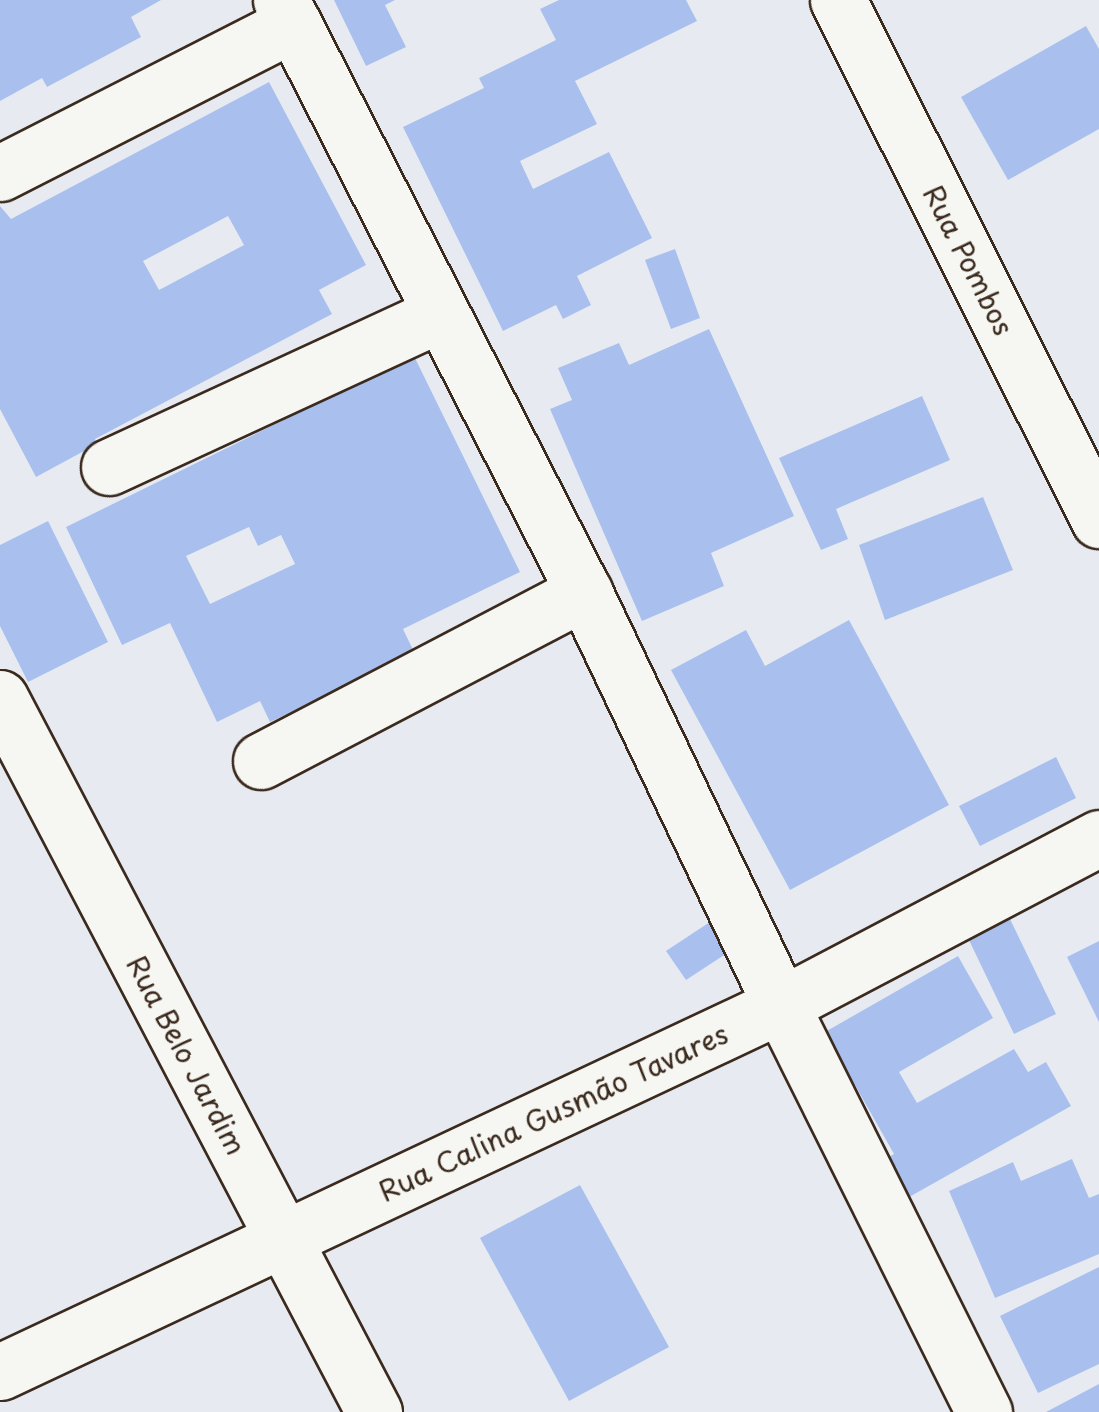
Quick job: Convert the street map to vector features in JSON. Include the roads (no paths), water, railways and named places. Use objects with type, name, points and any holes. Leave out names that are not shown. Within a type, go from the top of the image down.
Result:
[{"type":"street","name":"Rua Pombos","points":[[838,0],[1099,520]]},
{"type":"street","points":[[0,173],[287,12],[584,592],[780,1004],[984,1412]]},
{"type":"street","points":[[109,467],[440,314]]},
{"type":"street","points":[[261,762],[584,592]]},
{"type":"street","name":"Rua Belo Jardim","points":[[0,698],[374,1412]]},
{"type":"street","name":"Rua Calina Gusmão Tavares","points":[[0,1372],[780,1004],[1099,838]]}]
